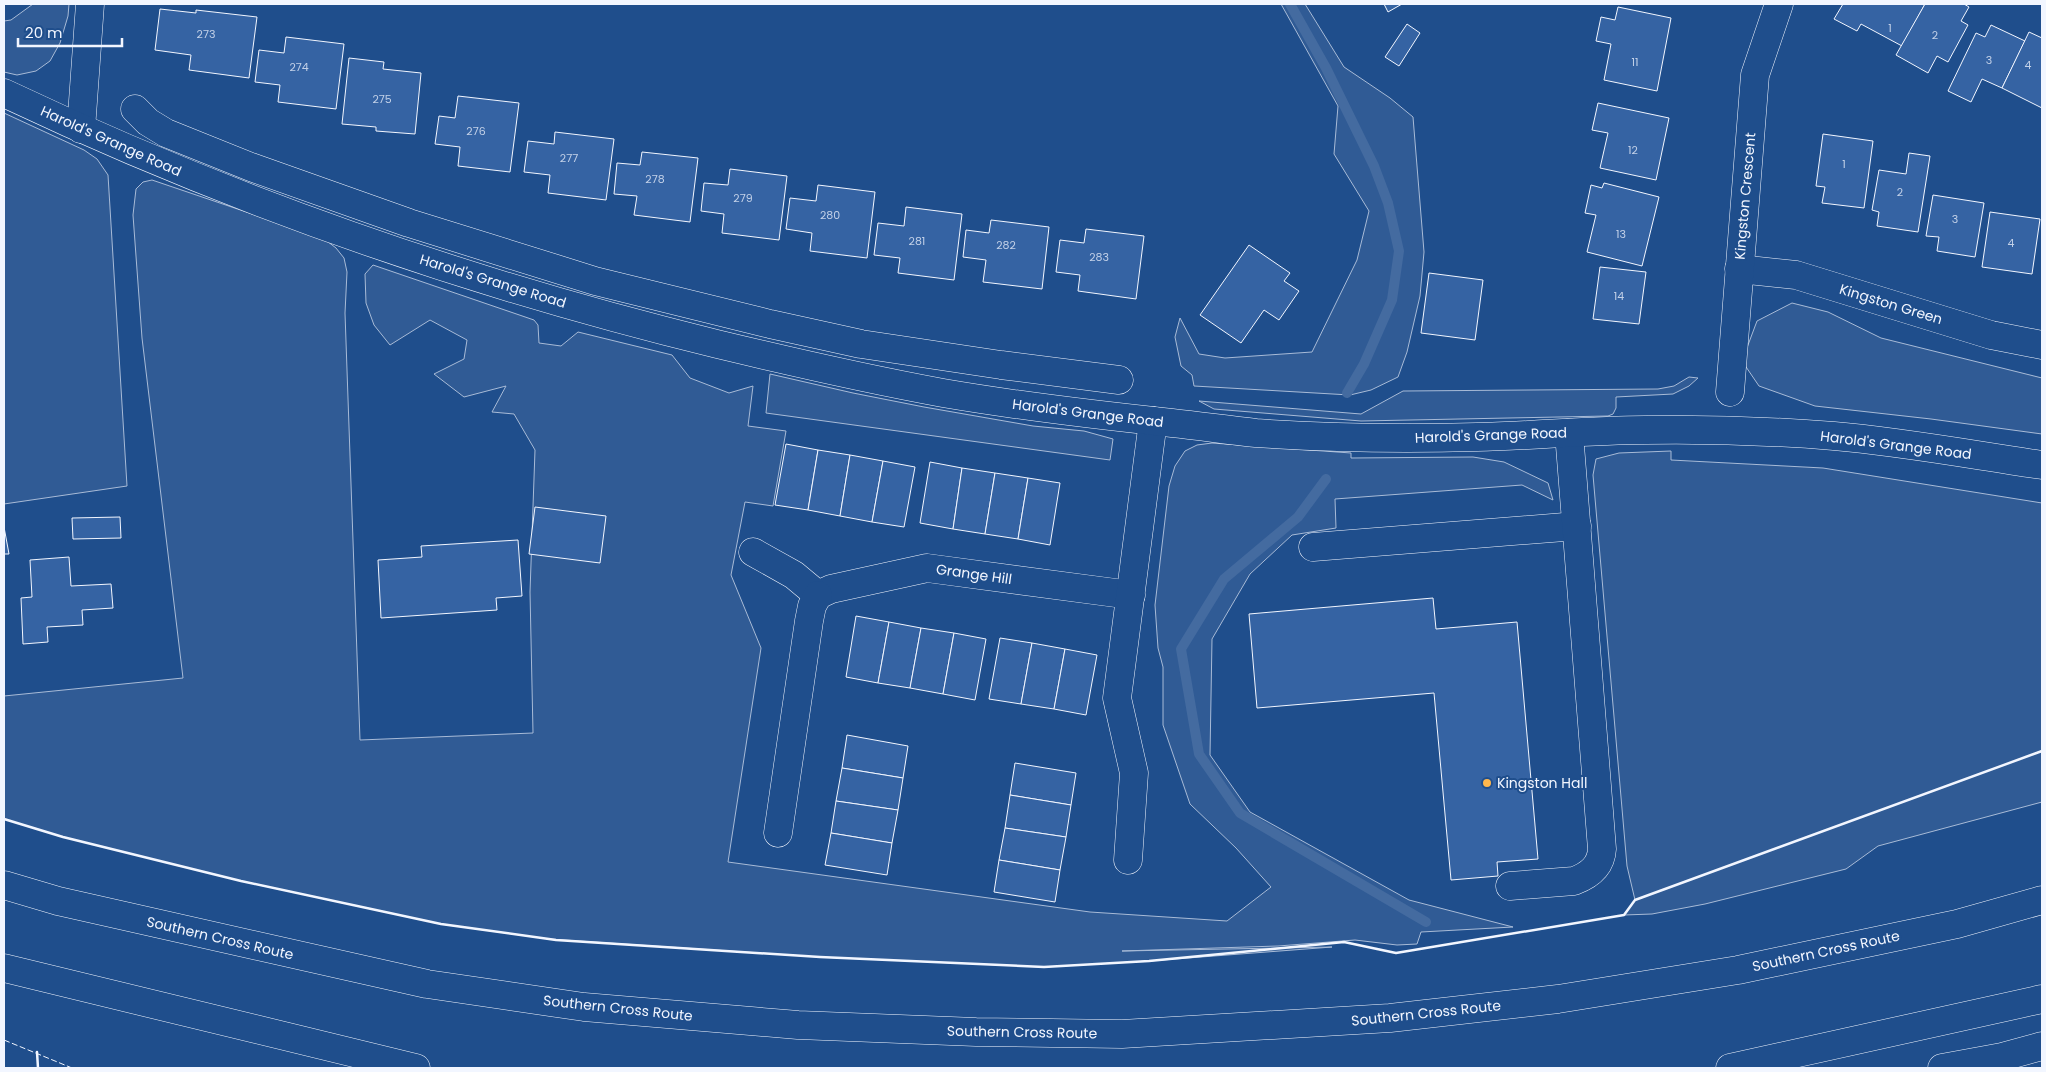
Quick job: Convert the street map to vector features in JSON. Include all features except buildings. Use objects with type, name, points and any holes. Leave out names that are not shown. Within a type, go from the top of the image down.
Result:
[{"type":"main road","points":[[81,129],[90,4]]},
{"type":"main road","name":"Kingston Crescent","points":[[1730,392],[1755,75],[1779,4]]},
{"type":"main road","name":"Harold's Grange Road","points":[[4,93],[81,129],[220,187],[399,252],[587,310],[763,355],[941,392],[1017,405],[1252,432],[1332,438],[1476,437],[1639,430],[1694,430],[1836,436],[2042,465]]},
{"type":"main road","name":"Harold's Grange Road","points":[[135,109],[148,122],[166,133],[230,159],[409,223],[595,281],[770,324],[862,344],[1119,380]]},
{"type":"main road","points":[[220,187],[230,159]]},
{"type":"main road","points":[[399,252],[409,223]]},
{"type":"main road","name":"Kingston Green","points":[[1739,269],[1796,275],[1992,335],[2042,344]]},
{"type":"main road","points":[[587,310],[595,281]]},
{"type":"main road","points":[[763,355],[770,324]]},
{"type":"main road","points":[[941,392],[947,357]]},
{"type":"main road","points":[[1128,860],[1134,773],[1116,698],[1153,421]]},
{"type":"main road","points":[[1510,886],[1574,881],[1584,877],[1602,860],[1569,433]]},
{"type":"main road","points":[[1313,547],[1577,526]]},
{"type":"main road","points":[[753,552],[794,576],[818,595],[812,606],[809,621],[778,833]]},
{"type":"main road","name":"Grange Hill","points":[[818,595],[831,589],[927,568],[1131,595]]},
{"type":"main road","name":"Southern Cross Route","points":[[4,885],[58,901],[427,984],[584,1007],[798,1025],[976,1032],[1122,1034],[1390,1018],[1558,999],[1738,970],[1957,924],[2042,900]]},
{"type":"main road","points":[[4,968],[416,1068]]},
{"type":"main road","points":[[1730,1068],[2042,999]]},
{"type":"main road","points":[[1942,1068],[2002,1057],[2042,1046]]},
{"type":"shaded area","points":[[33,4],[69,4],[68,16],[60,43],[50,61],[36,71],[17,75],[4,72],[4,21],[11,20]]},
{"type":"shaded area","points":[[1281,4],[1305,4],[1344,67],[1390,98],[1413,117],[1424,252],[1420,296],[1407,352],[1398,377],[1371,390],[1350,395],[1194,386],[1192,375],[1181,366],[1175,337],[1180,318],[1199,354],[1225,358],[1312,352],[1357,260],[1369,211],[1334,154],[1338,106]]},
{"type":"shaded area","points":[[4,113],[84,150],[97,159],[108,175],[127,486],[4,504]]},
{"type":"shaded area","points":[[152,180],[323,238],[336,248],[344,258],[347,272],[345,313],[360,740],[533,733],[530,592],[535,450],[514,414],[492,412],[506,386],[464,397],[434,374],[464,359],[467,340],[430,320],[390,345],[374,325],[366,303],[365,274],[373,265],[534,320],[538,325],[539,343],[561,346],[578,332],[672,355],[690,378],[729,393],[753,386],[748,426],[786,431],[773,506],[745,502],[731,575],[761,648],[728,862],[1090,912],[1227,921],[1271,887],[1236,848],[1190,804],[1163,725],[1163,667],[1158,648],[1155,605],[1169,486],[1175,466],[1185,451],[1197,445],[1212,443],[1351,453],[1351,458],[1473,457],[1504,462],[1548,483],[1553,500],[1522,485],[1335,499],[1336,528],[1292,535],[1250,574],[1212,639],[1210,755],[1250,812],[1409,900],[1513,927],[1421,932],[1417,944],[1397,945],[1355,940],[1278,946],[1122,951],[1332,947],[1044,967],[820,957],[549,939],[441,924],[241,881],[63,837],[4,819],[4,696],[183,678],[142,338],[133,215],[136,189],[143,182]]},
{"type":"shaded area","points":[[1792,303],[1828,312],[1881,338],[2042,378],[2042,434],[1815,406],[1759,386],[1742,361],[1757,321]]},
{"type":"shaded area","points":[[770,374],[924,407],[1033,426],[1084,431],[1113,439],[1110,460],[766,413]]},
{"type":"shaded area","points":[[1689,377],[1698,378],[1689,386],[1673,394],[1616,397],[1616,408],[1613,414],[1608,416],[1361,421],[1214,409],[1199,401],[1361,414],[1403,391],[1658,389],[1674,386]]},
{"type":"shaded area","points":[[1671,451],[1671,460],[1823,468],[2042,503],[2042,802],[1878,846],[1846,869],[1705,904],[1652,914],[1624,915],[1635,900],[1627,866],[1593,475],[1596,459],[1619,453]]},
{"type":"waterway","points":[[1290,4],[1326,68],[1374,166],[1388,203],[1399,251],[1392,300],[1364,364],[1347,393]]},
{"type":"waterway","points":[[1326,479],[1298,517],[1224,579],[1181,649],[1199,754],[1240,813],[1426,922]]},
{"type":"fence","points":[[4,1040],[72,1068]]},
{"type":"wall","points":[[4,819],[63,837],[241,881],[441,924],[556,940],[820,957],[1044,967],[1149,961],[1344,942],[1396,953],[1624,915],[1635,900],[2042,751]]},
{"type":"wall","points":[[37,1052],[38,1068]]},
{"type":"place","name":"Kingston Hall","points":[[1487,783]]}]
